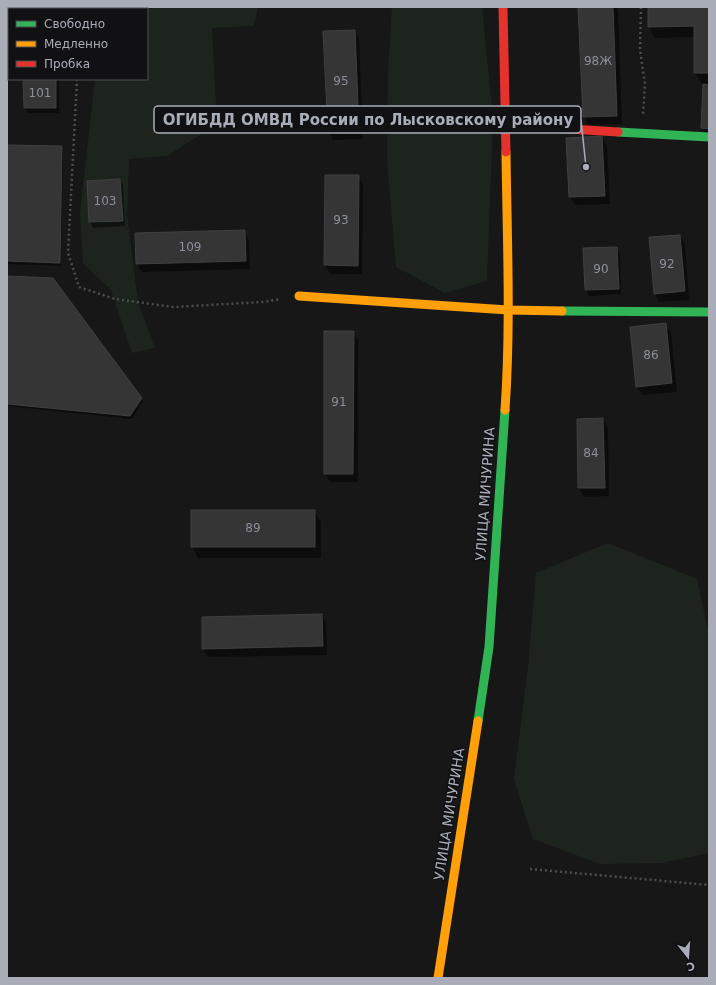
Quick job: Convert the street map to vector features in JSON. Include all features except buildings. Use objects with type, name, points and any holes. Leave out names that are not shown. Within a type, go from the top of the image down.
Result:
[{"type":"main road","name":"УЛИЦА МИЧУРИНА","points":[[438,978],[489,647],[507,378],[508,310],[503,7]]},
{"type":"main road","points":[[506,125],[709,137]]},
{"type":"main road","points":[[299,296],[508,310],[709,312]]},
{"type":"path","points":[[641,7],[640,50],[645,84],[641,133]]},
{"type":"path","points":[[77,80],[68,253],[79,287],[115,299],[173,307],[263,302],[299,296]]},
{"type":"path","points":[[530,869],[709,885]]},
{"type":"shaded area","points":[[258,7],[254,26],[212,28],[217,124],[167,156],[129,159],[127,215],[138,302],[155,348],[132,353],[111,290],[83,263],[80,213],[95,80],[148,80],[148,8],[102,8]]},
{"type":"shaded area","points":[[392,7],[482,7],[493,119],[487,281],[445,293],[396,267],[387,159],[388,74]]},
{"type":"shaded area","points":[[608,543],[697,579],[709,635],[709,853],[661,863],[600,864],[533,839],[514,779],[528,667],[536,573]]},
{"type":"traffic: fast","points":[[618,132],[709,137]]},
{"type":"traffic: fast","points":[[562,311],[709,312]]},
{"type":"traffic: fast","points":[[478,721],[489,647],[505,410]]},
{"type":"traffic: slow","points":[[505,410],[508,346],[506,152]]},
{"type":"traffic: slow","points":[[299,296],[508,310],[562,311]]},
{"type":"traffic: slow","points":[[438,978],[478,721]]},
{"type":"traffic: jam","points":[[503,7],[506,152]]},
{"type":"traffic: jam","points":[[506,125],[618,132]]},
{"type":"place","name":"ОГИБДД ОМВД России по Лысковскому району","points":[[586,167]]}]
